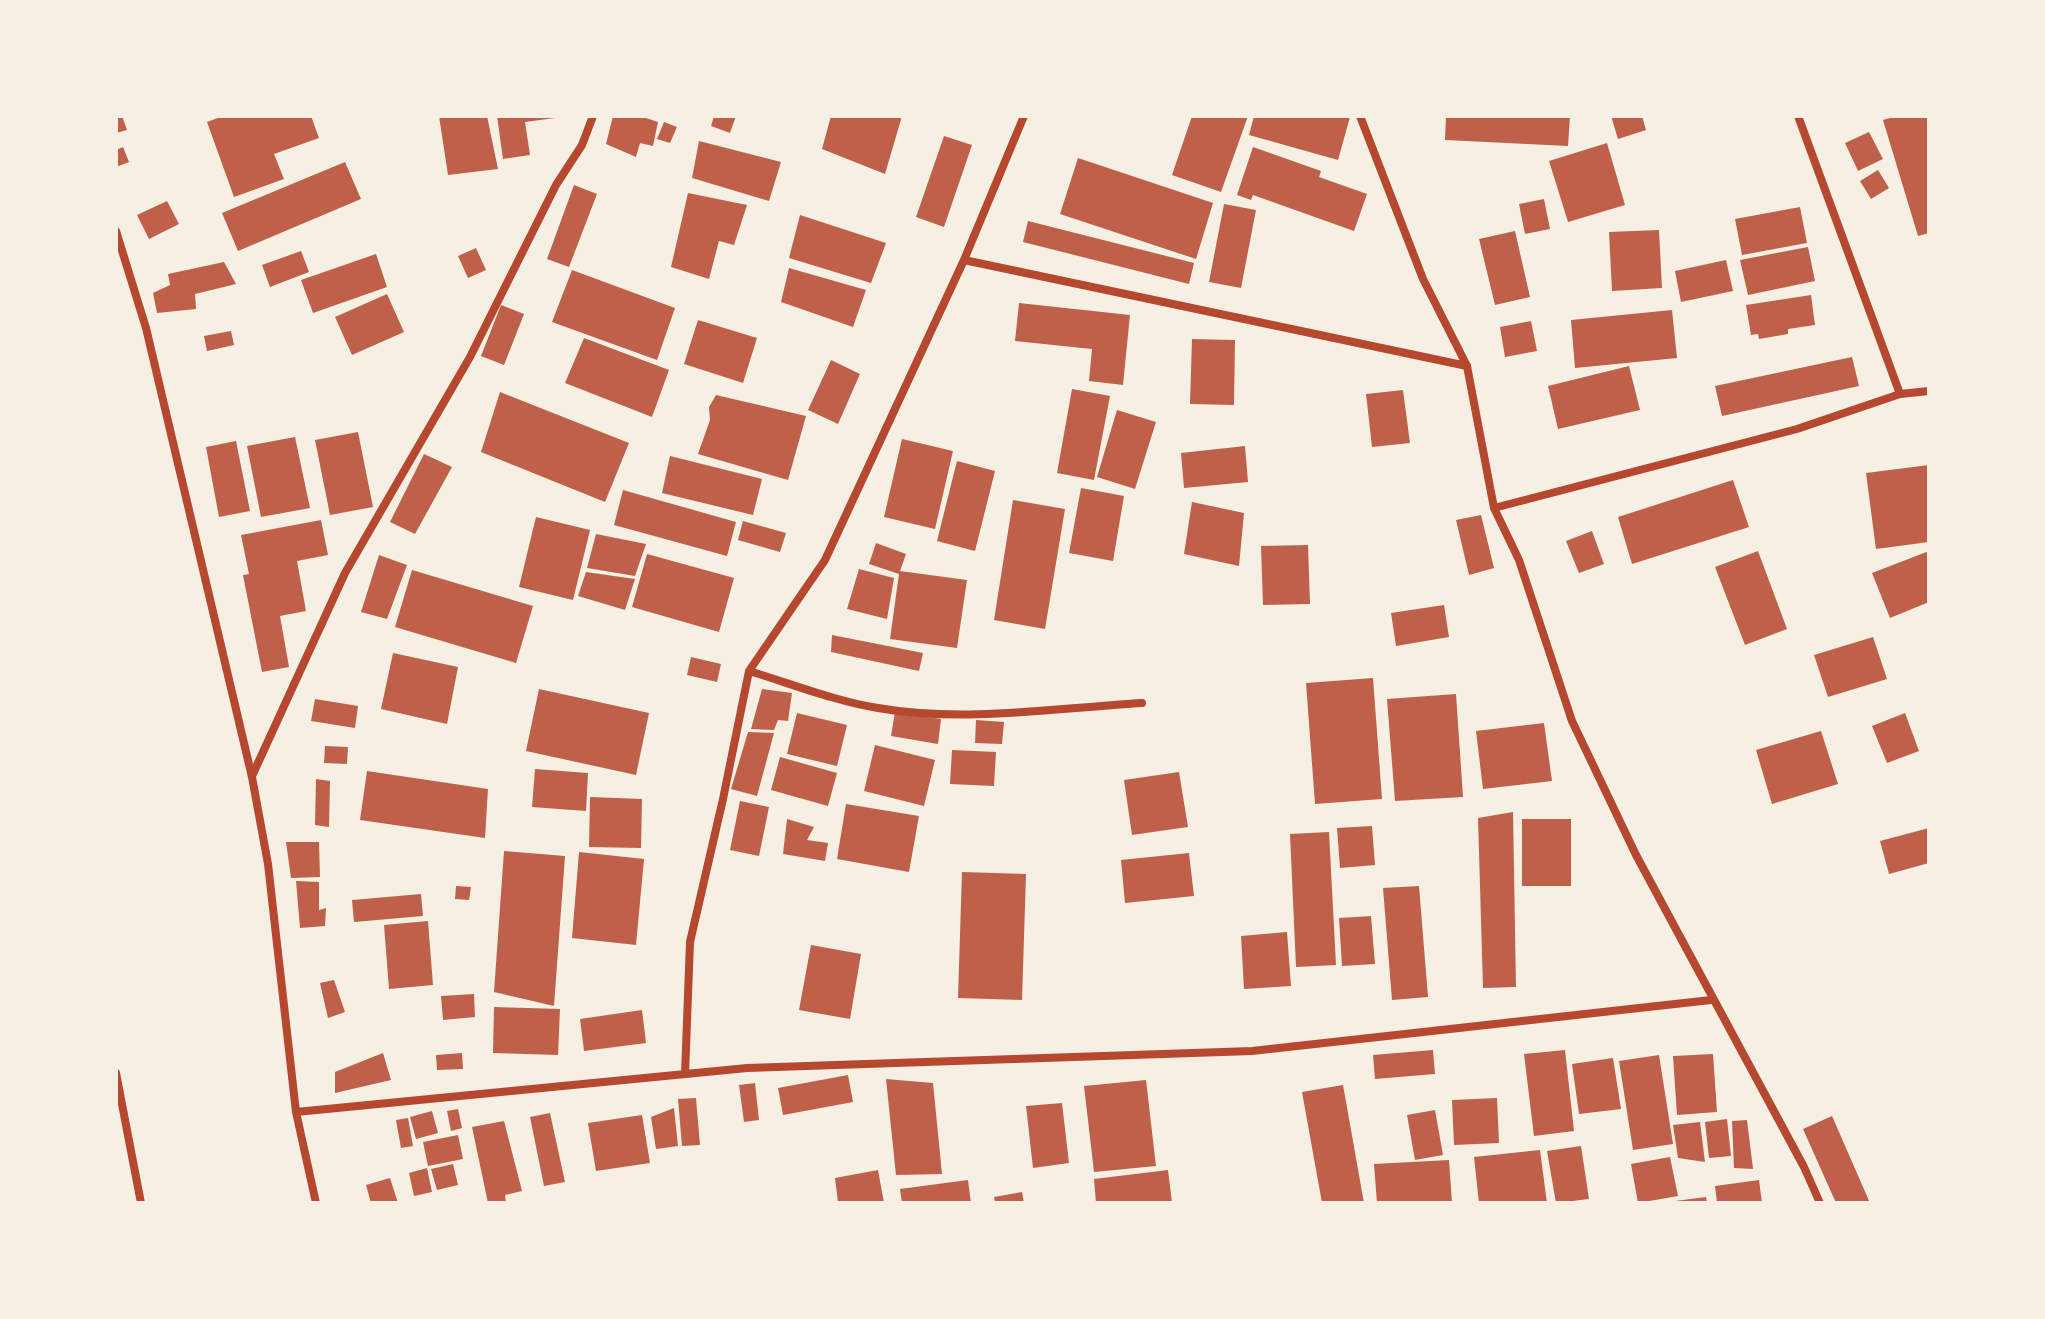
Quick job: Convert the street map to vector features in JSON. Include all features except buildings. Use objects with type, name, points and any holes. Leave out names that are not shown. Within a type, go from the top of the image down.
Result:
[{"type":"street","points":[[252,777],[345,573],[470,357],[556,185],[582,145],[593,116]]},
{"type":"street","points":[[685,1074],[690,942],[749,671],[825,560],[964,260],[1024,116]]},
{"type":"street","points":[[1360,116],[1423,279],[1467,366],[1494,508],[1519,560],[1572,721],[1629,841],[1711,1000],[1804,1167],[1820,1203]]},
{"type":"street","points":[[1798,116],[1900,394]]},
{"type":"street","points":[[116,231],[146,328],[252,777],[268,864],[296,1112],[316,1203]]},
{"type":"street","points":[[964,260],[1467,366]]},
{"type":"street","points":[[1494,508],[1797,429],[1900,394],[1929,391]]},
{"type":"street","points":[[749,671],[877,708],[907,711],[964,714],[1142,703]]},
{"type":"street","points":[[296,1112],[747,1068],[1252,1051],[1711,1000]]},
{"type":"street","points":[[116,1073],[141,1203]]}]
